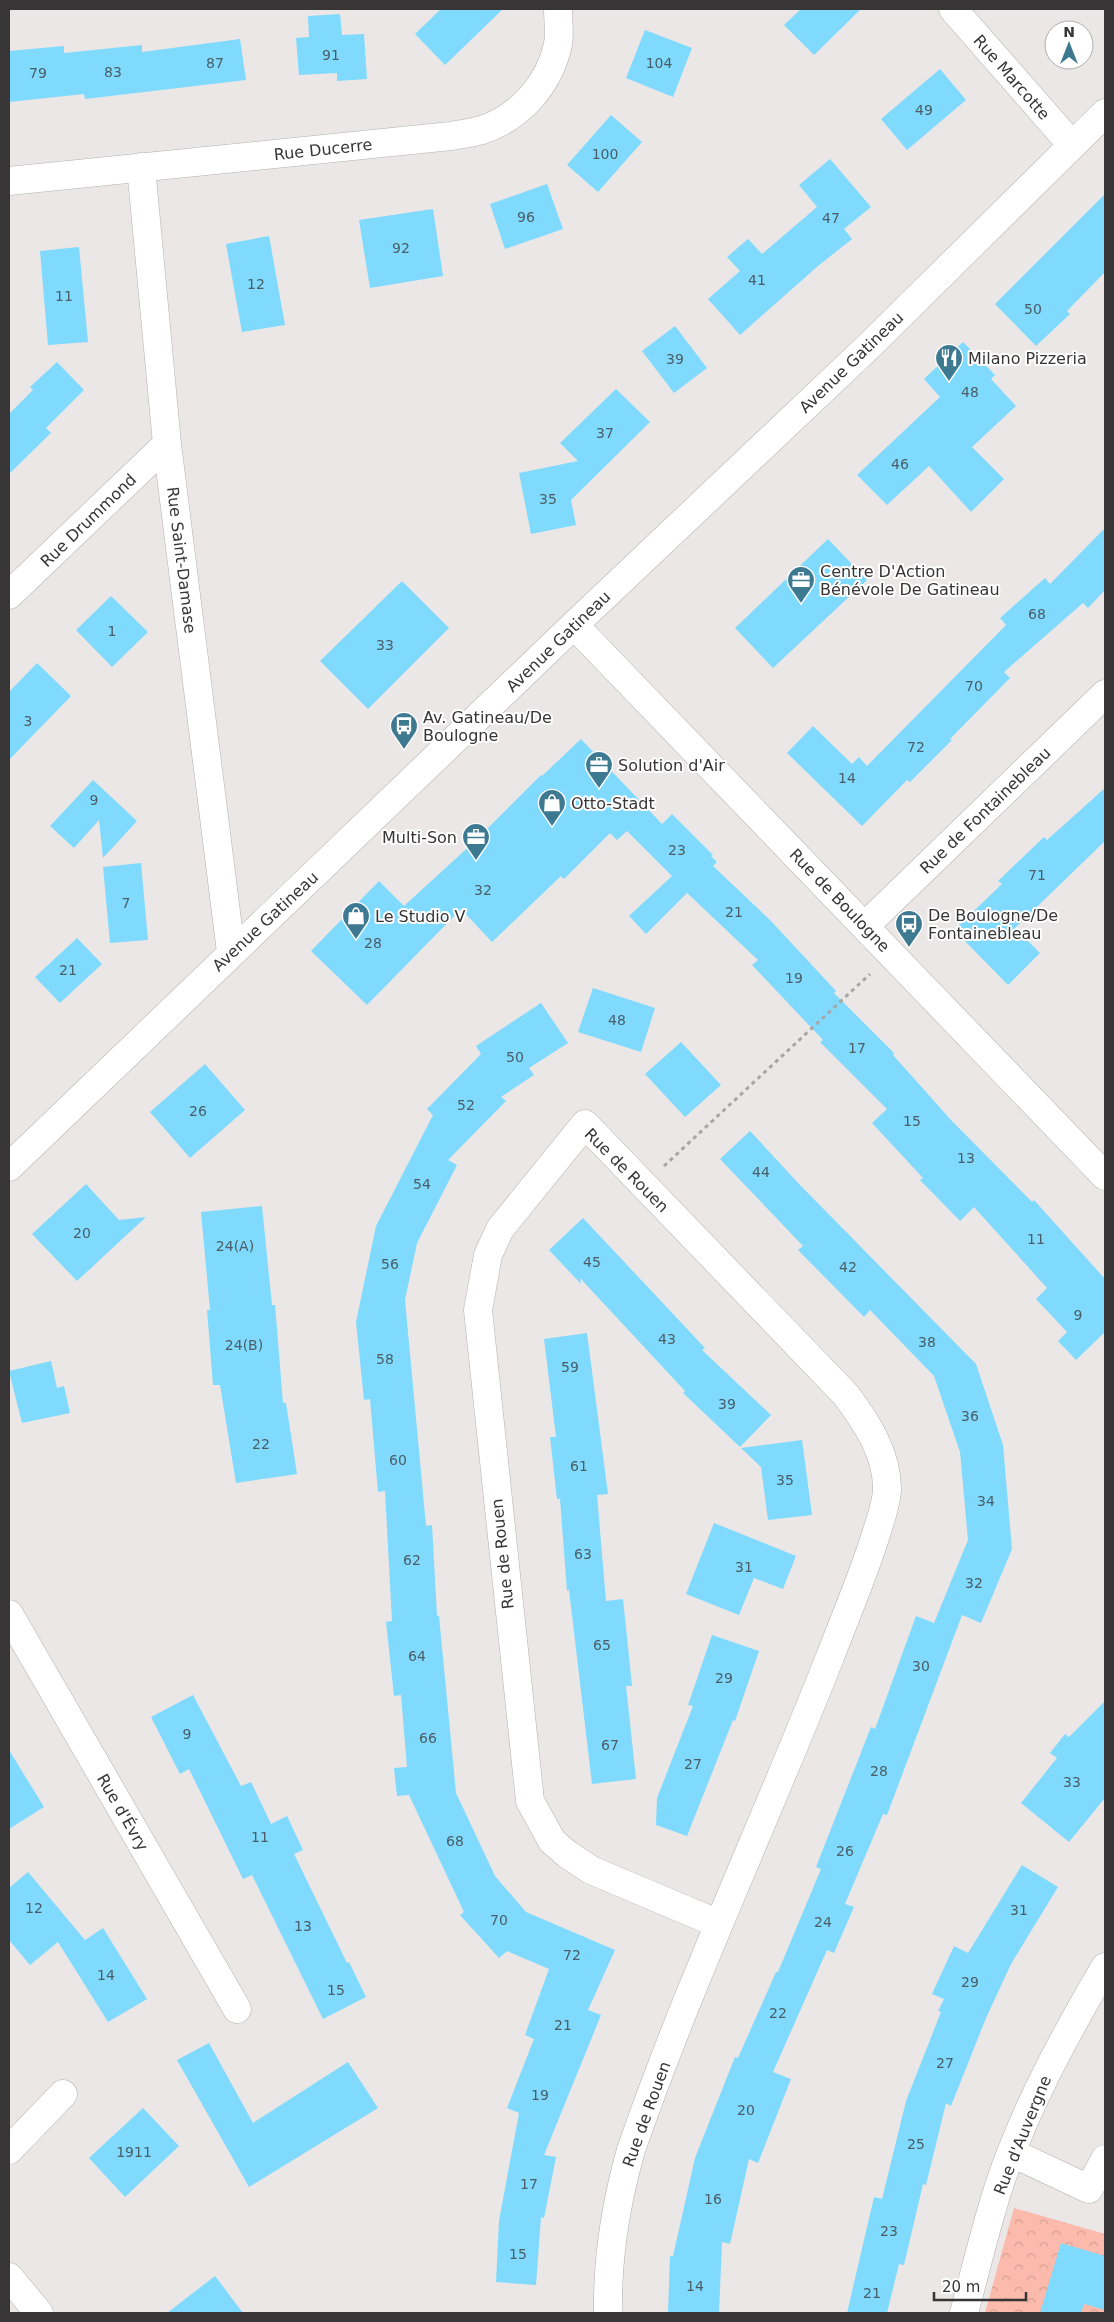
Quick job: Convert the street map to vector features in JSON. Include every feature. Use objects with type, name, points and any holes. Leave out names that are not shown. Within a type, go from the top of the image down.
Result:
[{"type":"street","name":"Rue Ducerre","points":[[9,181],[451,136],[483,130],[511,115],[536,94],[551,68],[558,42],[558,9]]},
{"type":"street","name":"Rue Marcotte","points":[[953,9],[1072,145]]},
{"type":"street","name":"Avenue Gatineau","points":[[9,1167],[231,952],[305,885],[574,625],[869,346],[1105,113]]},
{"type":"street","name":"Rue Saint-Damase","points":[[140,167],[167,444],[231,952]]},
{"type":"street","name":"Rue Drummond","points":[[9,595],[167,444]]},
{"type":"street","name":"Rue de Boulogne","points":[[574,625],[1105,1176]]},
{"type":"street","name":"Rue de Fontainebleau","points":[[865,926],[1105,694]]},
{"type":"street","name":"Rue de Rouen","points":[[608,2313],[611,2248],[627,2165],[644,2114],[719,1924],[816,1693],[871,1551],[887,1493],[886,1472],[876,1443],[864,1418],[846,1395],[585,1124],[500,1230],[488,1255],[481,1283],[478,1310],[479,1339],[530,1801],[552,1842],[583,1864],[719,1924]]},
{"type":"street","name":"Rue d'Évry","points":[[9,1614],[237,2009]]},
{"type":"street","name":"Rue d'Auvergne","points":[[964,2313],[998,2189],[1012,2153],[1057,2052],[1105,1968]]},
{"type":"street","points":[[9,2150],[63,2094]]},
{"type":"street","points":[[1012,2153],[1097,2191],[1105,2158]]},
{"type":"street","points":[[9,2277],[39,2313]]},
{"type":"path","points":[[644,1185],[892,954]]},
{"type":"green space","points":[[1014,2208],[1105,2234],[1105,2313],[985,2313]]},
{"type":"building","points":[[441,9],[503,9],[445,65],[415,34]]},
{"type":"building","points":[[801,9],[861,9],[814,55],[784,25]]},
{"type":"building","points":[[340,14],[342,35],[364,34],[367,79],[337,81],[337,73],[299,75],[296,38],[309,37],[308,16]]},
{"type":"building","points":[[645,30],[692,48],[673,97],[626,78]]},
{"type":"building","points":[[240,39],[246,80],[85,99],[84,94],[9,102],[9,51],[64,46],[64,53],[142,45],[142,52]]},
{"type":"building","points":[[940,69],[966,100],[907,150],[881,119]]},
{"type":"building","points":[[611,115],[642,142],[598,192],[567,165]]},
{"type":"building","points":[[830,159],[871,207],[844,229],[852,239],[818,266],[740,335],[708,299],[740,271],[727,257],[748,239],[762,254],[817,207],[799,185]]},
{"type":"building","points":[[547,184],[563,229],[505,249],[490,204]]},
{"type":"building","points":[[1105,194],[1105,272],[1067,311],[1070,314],[1036,346],[995,304]]},
{"type":"building","points":[[433,209],[443,276],[370,288],[359,220]]},
{"type":"building","points":[[269,236],[285,325],[242,332],[226,244]]},
{"type":"building","points":[[79,247],[88,342],[48,345],[40,251]]},
{"type":"building","points":[[675,326],[707,368],[674,393],[642,351]]},
{"type":"building","points":[[963,342],[995,375],[991,379],[1016,406],[972,447],[1004,479],[971,512],[929,466],[887,505],[857,475],[940,397],[924,379]]},
{"type":"building","points":[[57,362],[84,390],[46,428],[51,433],[9,474],[9,414],[33,390],[30,387]]},
{"type":"building","points":[[616,389],[650,422],[571,500],[576,525],[531,534],[519,473],[578,461],[560,443]]},
{"type":"building","points":[[1105,528],[1105,590],[1088,608],[1083,603],[1004,672],[1010,678],[910,782],[907,780],[862,826],[787,753],[813,726],[852,764],[859,757],[867,766],[1006,625],[1000,618],[1045,578],[1050,584]]},
{"type":"building","name":"Centre D'Action Bénévole De Gatineau","points":[[828,539],[867,580],[773,668],[735,628]]},
{"type":"building","points":[[402,581],[449,628],[368,709],[320,661]]},
{"type":"building","points":[[111,596],[148,632],[112,667],[76,630]]},
{"type":"building","points":[[37,663],[71,696],[9,760],[9,692]]},
{"type":"building","points":[[581,739],[662,824],[672,814],[713,855],[711,856],[717,862],[713,866],[771,921],[836,991],[834,993],[894,1053],[893,1055],[951,1120],[1032,1202],[1034,1200],[1105,1279],[1105,1332],[1076,1360],[1058,1341],[1067,1332],[1036,1299],[1047,1288],[974,1207],[960,1221],[920,1180],[923,1178],[872,1123],[887,1109],[820,1042],[823,1040],[752,965],[758,960],[687,893],[646,934],[629,916],[672,876],[627,831],[617,840],[610,833],[564,879],[561,876],[492,942],[461,909],[367,1005],[311,951],[379,881],[404,906]]},
{"type":"building","points":[[93,780],[137,821],[103,858],[99,820],[74,848],[50,826]]},
{"type":"building","points":[[1105,788],[1105,841],[1015,928],[1040,953],[1008,985],[954,930],[1002,884],[998,881],[1044,837],[1047,840]]},
{"type":"building","points":[[141,863],[148,940],[110,943],[103,867]]},
{"type":"building","points":[[77,938],[102,964],[60,1003],[35,977]]},
{"type":"building","points":[[593,988],[655,1008],[641,1052],[578,1032]]},
{"type":"building","points":[[541,1003],[568,1043],[529,1068],[534,1075],[501,1097],[506,1101],[448,1160],[457,1165],[417,1243],[405,1300],[426,1526],[432,1525],[437,1616],[439,1616],[456,1793],[495,1876],[526,1912],[615,1950],[588,2010],[601,2015],[544,2155],[556,2157],[544,2218],[541,2217],[536,2285],[496,2282],[499,2221],[519,2113],[507,2108],[534,2039],[525,2035],[549,1969],[507,1951],[499,1958],[460,1915],[464,1912],[409,1795],[397,1796],[394,1768],[407,1767],[401,1695],[394,1696],[386,1622],[392,1621],[385,1491],[378,1492],[370,1399],[364,1400],[356,1322],[376,1226],[433,1115],[427,1109],[481,1054],[476,1046]]},
{"type":"building","points":[[681,1042],[721,1085],[685,1117],[645,1074]]},
{"type":"building","points":[[205,1064],[245,1110],[190,1158],[150,1112]]},
{"type":"building","points":[[750,1131],[800,1185],[976,1364],[1003,1445],[1012,1549],[981,1623],[962,1615],[887,1815],[883,1814],[845,1904],[854,1907],[834,1953],[827,1950],[773,2072],[791,2079],[758,2163],[749,2159],[730,2244],[722,2242],[719,2313],[668,2313],[670,2256],[673,2256],[695,2158],[735,2057],[738,2058],[776,1972],[778,1972],[821,1869],[816,1867],[871,1727],[875,1729],[916,1616],[934,1623],[968,1540],[960,1452],[934,1376],[870,1310],[864,1317],[798,1250],[803,1246],[720,1159]]},
{"type":"building","points":[[86,1184],[119,1220],[146,1217],[77,1281],[32,1234]]},
{"type":"building","points":[[262,1206],[272,1305],[275,1305],[283,1403],[286,1403],[297,1474],[236,1483],[220,1385],[213,1385],[207,1310],[210,1310],[201,1212]]},
{"type":"building","points":[[583,1218],[705,1348],[702,1350],[771,1415],[740,1447],[683,1393],[685,1391],[580,1278],[581,1284],[549,1250]]},
{"type":"building","points":[[587,1333],[608,1494],[597,1495],[606,1601],[623,1599],[632,1686],[626,1686],[636,1779],[592,1784],[569,1590],[567,1591],[560,1499],[557,1499],[550,1437],[556,1437],[544,1339]]},
{"type":"building","points":[[51,1361],[57,1388],[64,1386],[70,1413],[22,1423],[9,1371]]},
{"type":"building","points":[[802,1440],[812,1515],[768,1520],[761,1467],[741,1448]]},
{"type":"building","points":[[714,1523],[796,1556],[783,1589],[754,1578],[739,1615],[686,1594]]},
{"type":"building","points":[[712,1635],[759,1651],[735,1721],[733,1720],[687,1836],[656,1825],[657,1798],[693,1706],[688,1705]]},
{"type":"building","points":[[193,1695],[241,1786],[251,1782],[271,1824],[287,1816],[303,1850],[294,1854],[347,1963],[349,1962],[366,1997],[323,2019],[252,1875],[243,1879],[189,1769],[180,1774],[151,1717]]},
{"type":"building","points":[[1105,1701],[1105,1798],[1069,1842],[1021,1803],[1057,1758],[1050,1753],[1065,1734],[1069,1737]]},
{"type":"building","points":[[9,1750],[44,1807],[9,1829]]},
{"type":"building","points":[[1022,1865],[1058,1887],[1011,1964],[986,2018],[951,2106],[946,2103],[926,2185],[923,2184],[904,2265],[899,2264],[887,2313],[847,2313],[874,2197],[882,2199],[906,2101],[941,2012],[938,2011],[944,1999],[932,1994],[954,1946],[968,1953]]},
{"type":"building","points":[[28,1872],[85,1940],[103,1928],[147,1999],[108,2022],[58,1942],[30,1965],[9,1940],[9,1888]]},
{"type":"building","points":[[209,2043],[253,2123],[348,2062],[378,2108],[249,2187],[177,2060]]},
{"type":"building","points":[[143,2108],[179,2146],[125,2197],[89,2158]]},
{"type":"building","points":[[1061,2243],[1105,2256],[1105,2310],[1084,2304],[1081,2313],[1040,2313]]},
{"type":"building","points":[[215,2276],[243,2313],[167,2313]]},
{"type":"place","name":"Milano Pizzeria","points":[[949,382]]},
{"type":"place","name":"Centre D'Action Bénévole De Gatineau","points":[[801,604]]},
{"type":"place","name":"Av. Gatineau/De Boulogne","points":[[404,750]]},
{"type":"place","name":"Solution d'Air","points":[[599,789]]},
{"type":"place","name":"Otto-Stadt","points":[[552,827]]},
{"type":"place","name":"Multi-Son","points":[[476,861]]},
{"type":"place","name":"Le Studio V","points":[[356,940]]},
{"type":"place","name":"De Boulogne/De Fontainebleau","points":[[909,948]]}]
